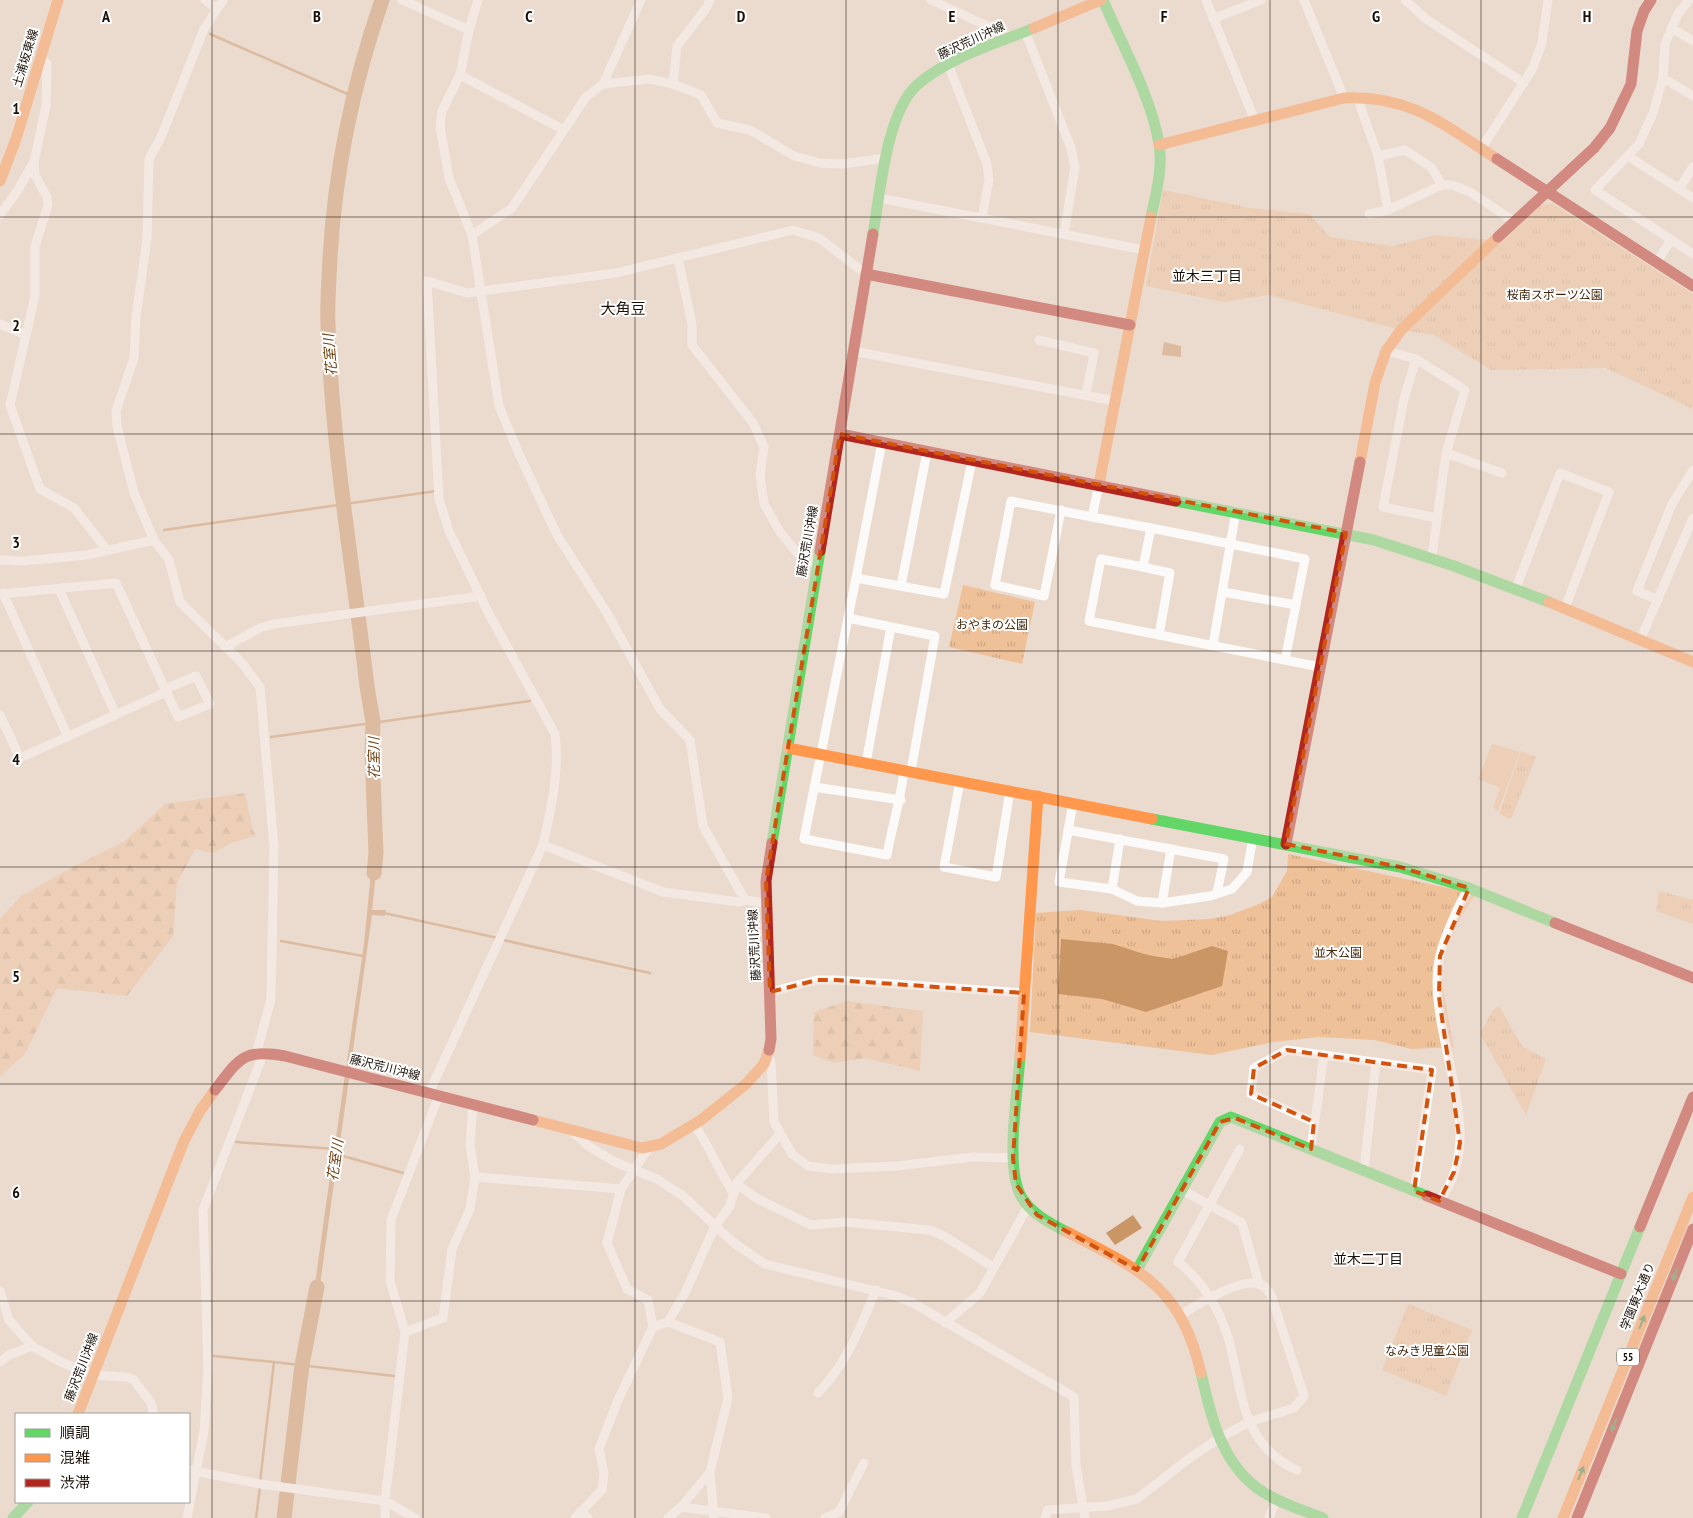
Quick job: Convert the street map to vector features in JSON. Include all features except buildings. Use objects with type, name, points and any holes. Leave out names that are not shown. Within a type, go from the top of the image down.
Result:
[{"type":"street","name":"土浦坂東線","points":[[0,182],[16,139],[58,0]]},
{"type":"street","points":[[205,0],[217,9]]},
{"type":"street","points":[[190,1494],[193,1471],[204,1431],[208,1368],[203,1210],[260,1051],[271,999],[273,836],[260,687],[242,663],[180,602],[169,560],[154,540],[134,493],[117,426],[116,411],[134,358],[136,317],[148,239],[149,159],[161,137],[204,29],[223,0]]},
{"type":"street","points":[[402,0],[469,30]]},
{"type":"street","points":[[478,0],[469,30],[460,75],[442,111],[440,126],[448,178],[472,235],[496,390],[507,427],[557,535],[607,613],[649,692],[660,708],[690,740],[703,826],[745,900]]},
{"type":"street","points":[[472,235],[512,208],[586,97],[603,84],[641,0]]},
{"type":"street","points":[[673,84],[677,46],[710,0]]},
{"type":"street","points":[[931,0],[1012,36]]},
{"type":"street","points":[[1092,517],[1159,176],[1159,145],[1147,103],[1102,0]]},
{"type":"street","name":"藤沢荒川沖線","points":[[78,1413],[159,1202],[192,1124],[237,1062],[260,1051],[642,1148],[670,1139],[694,1124],[752,1078],[764,1063],[771,1039],[765,904],[766,881],[866,274],[886,158],[896,117],[916,86],[948,64],[1102,0]]},
{"type":"street","points":[[1206,0],[1255,121]]},
{"type":"street","points":[[1213,19],[1261,0]]},
{"type":"street","points":[[1304,0],[1344,98]]},
{"type":"street","points":[[1405,0],[1426,19],[1524,83]]},
{"type":"street","points":[[1481,149],[1524,83],[1539,56],[1548,0]]},
{"type":"street","points":[[1286,844],[1375,383],[1386,351],[1401,330],[1514,221],[1594,148],[1610,128],[1631,84],[1637,31],[1650,0]]},
{"type":"street","points":[[1689,4],[1678,14],[1665,44],[1663,78],[1653,113],[1639,144],[1595,190],[1693,254]]},
{"type":"street","points":[[1672,28],[1693,41]]},
{"type":"street","points":[[1025,31],[1071,148],[1075,167],[1064,234]]},
{"type":"street","points":[[40,56],[47,64],[46,106],[34,162],[35,175],[47,197],[48,205],[35,246],[37,286],[10,405],[40,489],[74,508],[107,550]]},
{"type":"street","points":[[948,64],[987,164],[988,180],[982,218]]},
{"type":"street","points":[[460,75],[564,130]]},
{"type":"street","points":[[1663,78],[1693,96]]},
{"type":"street","points":[[603,84],[649,79],[673,84],[701,95],[717,123],[750,130],[794,156],[820,163],[843,164],[886,158]]},
{"type":"street","points":[[1357,97],[1378,156],[1388,210]]},
{"type":"street","points":[[1159,145],[1344,98],[1384,99],[1422,111],[1693,286]]},
{"type":"street","points":[[1378,156],[1405,150],[1431,167],[1442,185]]},
{"type":"street","points":[[1628,156],[1693,198]]},
{"type":"street","points":[[0,215],[18,190],[34,162]]},
{"type":"street","points":[[1679,189],[1693,167]]},
{"type":"street","points":[[1368,214],[1388,210],[1442,185],[1452,185],[1470,192],[1514,221]]},
{"type":"street","points":[[879,198],[1144,250]]},
{"type":"street","points":[[385,1518],[385,1501],[405,1332],[390,1281],[391,1220],[434,1094],[543,845],[555,777],[557,750],[554,734],[449,531],[440,499],[426,282],[467,293],[482,292],[616,273],[781,232],[800,230],[819,238],[866,274],[1130,325]]},
{"type":"street","points":[[1657,262],[1671,240]]},
{"type":"street","points":[[678,258],[692,324],[692,345],[753,423],[764,447],[760,475],[764,504],[780,532],[798,554],[817,565]]},
{"type":"street","points":[[0,324],[26,335]]},
{"type":"street","points":[[1039,340],[1094,353],[1086,396]]},
{"type":"street","points":[[853,351],[1115,401]]},
{"type":"street","points":[[1386,351],[1416,359],[1466,390],[1446,453],[1432,557]]},
{"type":"street","points":[[1416,359],[1404,399],[1383,507],[1437,518]]},
{"type":"street","points":[[840,434],[1346,533],[1432,557],[1516,588],[1641,638],[1693,662]]},
{"type":"street","points":[[848,618],[935,636],[908,771],[892,827],[887,855],[804,839],[882,442]]},
{"type":"street","points":[[901,586],[926,452]]},
{"type":"street","points":[[1446,453],[1502,473]]},
{"type":"street","points":[[856,578],[944,594],[972,461]]},
{"type":"street","points":[[1658,600],[1637,591],[1672,504],[1693,470]]},
{"type":"street","points":[[1516,588],[1560,473],[1610,492],[1565,608]]},
{"type":"street","points":[[1061,510],[1044,596],[995,585],[1011,501],[1061,510],[1305,559],[1285,660]]},
{"type":"street","points":[[1213,646],[1236,511]]},
{"type":"street","points":[[1641,638],[1693,518]]},
{"type":"street","points":[[1143,567],[1151,528]]},
{"type":"street","points":[[0,560],[24,561],[87,555],[154,540]]},
{"type":"street","points":[[1159,635],[1170,573],[1100,559],[1089,621],[1213,646],[1320,666]]},
{"type":"street","points":[[0,715],[20,758],[68,737],[166,692],[170,687],[196,676],[210,704],[178,717],[166,692],[116,583],[2,593],[68,737]]},
{"type":"street","points":[[59,589],[116,715]]},
{"type":"street","points":[[1223,592],[1296,605]]},
{"type":"street","points":[[225,647],[260,628],[274,624],[337,617],[481,596]]},
{"type":"street","points":[[866,763],[891,627]]},
{"type":"street","points":[[788,748],[1400,867],[1469,888],[1693,978]]},
{"type":"street","points":[[960,781],[944,867],[996,877],[1010,791]]},
{"type":"street","points":[[814,787],[901,800]]},
{"type":"street","points":[[1038,796],[1013,1158],[1016,1184],[1028,1206],[1047,1222],[1137,1270],[1165,1293],[1181,1315],[1194,1342],[1218,1439],[1238,1471],[1258,1489],[1276,1499],[1323,1518]]},
{"type":"street","points":[[1072,803],[1058,882],[1112,889],[1137,901],[1162,903],[1232,889],[1247,872],[1253,838]]},
{"type":"street","points":[[1068,830],[1224,859],[1217,893]]},
{"type":"street","points":[[1112,889],[1120,839]]},
{"type":"street","points":[[543,845],[663,892],[739,902],[745,900],[765,904]]},
{"type":"street","points":[[1162,903],[1171,849]]},
{"type":"street","points":[[1439,1201],[1446,1193],[1454,1172],[1460,1143],[1459,1111],[1440,997],[1440,956],[1469,888]]},
{"type":"street","points":[[770,992],[816,980],[836,980],[1024,993]]},
{"type":"street","points":[[1314,1122],[1251,1094],[1254,1068],[1287,1050],[1432,1070],[1414,1191]]},
{"type":"street","points":[[768,1054],[771,1062],[774,1122],[780,1134],[800,1162],[817,1168],[897,1166],[973,1156],[1013,1158]]},
{"type":"street","points":[[1311,1149],[1324,1055]]},
{"type":"street","points":[[1364,1170],[1376,1062]]},
{"type":"street","points":[[1522,1518],[1693,1097]]},
{"type":"street","points":[[405,1332],[443,1318],[452,1249],[470,1209],[475,1177],[470,1144],[473,1104]]},
{"type":"street","points":[[1137,1270],[1220,1122],[1225,1119],[1236,1118],[1620,1274]]},
{"type":"street","points":[[694,1124],[708,1145],[720,1172],[734,1194]]},
{"type":"street","points":[[572,1131],[588,1146],[615,1162],[658,1179],[683,1196],[734,1244],[765,1264],[876,1290],[913,1304],[1074,1397],[1076,1466],[1084,1514]]},
{"type":"street","points":[[668,1322],[685,1294],[715,1226],[730,1206],[736,1184],[780,1134]]},
{"type":"street","points":[[588,1518],[577,1515],[602,1490],[604,1473],[599,1449],[618,1400],[653,1327],[648,1300],[627,1289],[606,1243],[621,1189],[650,1146]]},
{"type":"street","points":[[1240,1149],[1178,1262],[1196,1277],[1210,1297],[1228,1338],[1253,1432],[1274,1456],[1297,1470]]},
{"type":"street","points":[[475,1177],[621,1189]]},
{"type":"street","points":[[736,1184],[758,1199],[812,1225],[845,1222],[929,1230],[944,1236],[993,1267]]},
{"type":"street","points":[[1182,1190],[1242,1223],[1260,1284]]},
{"type":"street","name":"学園東大通り","points":[[1563,1518],[1693,1196]]},
{"type":"street","points":[[946,1323],[980,1292],[993,1267],[1000,1261],[1028,1206]]},
{"type":"street","name":"55","points":[[1577,1518],[1693,1229]]},
{"type":"street","points":[[1044,1518],[1048,1510],[1084,1514],[1137,1499],[1178,1466],[1218,1439],[1249,1422],[1294,1408],[1304,1396],[1271,1295],[1260,1284],[1252,1283],[1210,1297],[1181,1315]]},
{"type":"street","points":[[818,1393],[835,1375],[853,1345],[876,1290]]},
{"type":"street","points":[[0,1291],[9,1320],[32,1346],[61,1362],[93,1375],[126,1377],[134,1380],[151,1403],[154,1413]]},
{"type":"street","points":[[653,1327],[668,1322],[720,1342],[728,1398],[710,1472],[713,1514]]},
{"type":"street","points":[[0,1362],[9,1355],[32,1346]]},
{"type":"street","points":[[825,1518],[839,1512],[864,1463]]},
{"type":"street","points":[[193,1471],[260,1484],[385,1501],[415,1518]]},
{"type":"street","points":[[668,1518],[682,1507],[710,1472]]},
{"type":"street","points":[[1269,1518],[1276,1499]]},
{"type":"street","points":[[17,1516],[27,1503]]},
{"type":"street","points":[[187,1518],[189,1503]]},
{"type":"street","points":[[682,1507],[713,1514],[766,1518]]},
{"type":"highlighted area","points":[[840,434],[1346,533],[1286,844],[1400,867],[1469,888],[1440,956],[1439,997],[1460,1143],[1454,1172],[1439,1201],[1414,1191],[1432,1070],[1287,1050],[1254,1068],[1251,1094],[1314,1122],[1311,1149],[1235,1118],[1220,1122],[1137,1270],[1037,1215],[1016,1184],[1013,1158],[1024,993],[836,980],[817,980],[770,992],[766,881]]},
{"type":"green space","name":"桜南スポーツ公園","points":[[1163,190],[1250,208],[1309,214],[1330,237],[1393,246],[1434,235],[1502,241],[1537,205],[1553,204],[1693,294],[1693,409],[1606,368],[1491,370],[1434,335],[1401,330],[1268,295],[1224,302],[1146,286]]},
{"type":"green space","name":"おやまの公園","points":[[963,585],[1035,602],[1022,664],[949,647]]},
{"type":"green space","points":[[1492,744],[1520,752],[1498,811],[1493,808],[1500,788],[1478,779]]},
{"type":"green space","points":[[1521,751],[1536,757],[1511,819],[1499,814]]},
{"type":"green space","points":[[245,793],[253,831],[257,835],[231,843],[213,853],[195,849],[177,883],[173,936],[127,996],[57,988],[25,1054],[0,1076],[0,919],[20,897],[65,871],[125,841],[165,804]]},
{"type":"green space","name":"並木公園","points":[[1288,854],[1476,894],[1443,945],[1440,973],[1454,1047],[1412,1049],[1374,1040],[1319,1037],[1273,1042],[1212,1055],[1030,1032],[1036,913],[1080,910],[1162,921],[1209,919],[1230,915],[1272,897],[1287,871]]},
{"type":"green space","points":[[1659,891],[1693,900],[1693,924],[1656,911]]},
{"type":"green space","points":[[847,1001],[923,1011],[920,1071],[865,1058],[834,1063],[813,1055],[814,1012]]},
{"type":"green space","points":[[1499,1006],[1522,1046],[1546,1059],[1526,1115],[1480,1034],[1492,1011]]},
{"type":"green space","name":"なみき児童公園","points":[[1408,1304],[1472,1330],[1446,1396],[1382,1370]]},
{"type":"water","points":[[1164,342],[1181,346],[1181,357],[1162,355]]},
{"type":"water","points":[[373,852],[378,853],[372,910],[386,910],[385,916],[372,915],[339,1150],[334,1151],[364,944]]},
{"type":"water","points":[[1061,939],[1113,944],[1147,955],[1173,959],[1212,946],[1228,951],[1222,986],[1146,1012],[1102,999],[1058,994]]},
{"type":"water","points":[[338,1153],[317,1307],[312,1306],[333,1154]]},
{"type":"water","points":[[1133,1215],[1142,1228],[1115,1245],[1106,1233]]},
{"type":"waterway","name":"花室川","points":[[374,873],[376,853],[372,753],[373,722],[338,462],[330,371],[328,309],[332,225],[341,159],[362,63],[382,0]]},
{"type":"waterway","points":[[210,34],[352,96]]},
{"type":"waterway","points":[[164,530],[436,491]]},
{"type":"waterway","points":[[271,737],[530,701]]},
{"type":"waterway","points":[[384,913],[498,938]]},
{"type":"waterway","points":[[503,940],[650,973]]},
{"type":"waterway","points":[[281,941],[363,956]]},
{"type":"waterway","points":[[236,1142],[336,1149]]},
{"type":"waterway","points":[[336,1154],[403,1173]]},
{"type":"waterway","name":"花室川","points":[[284,1518],[302,1365],[317,1287]]},
{"type":"waterway","points":[[214,1356],[274,1362]]},
{"type":"waterway","points":[[260,1482],[274,1362],[394,1376]]},
{"type":"waterway","points":[[256,1518],[260,1487]]},
{"type":"traffic: fast","points":[[1103,0],[1143,89],[1159,144],[1158,181],[1151,217]]},
{"type":"traffic: fast","points":[[873,234],[891,134],[906,98],[917,85],[943,67],[973,52],[1034,28]]},
{"type":"traffic: fast","points":[[1176,501],[1374,540],[1454,566],[1549,602]]},
{"type":"traffic: fast","points":[[772,843],[820,551]]},
{"type":"traffic: fast","points":[[1152,819],[1400,867],[1469,888],[1555,923]]},
{"type":"traffic: fast","points":[[1020,1057],[1013,1150],[1017,1185],[1022,1198],[1031,1209],[1042,1218],[1067,1232]]},
{"type":"traffic: fast","points":[[1137,1270],[1220,1122],[1231,1117],[1427,1196]]},
{"type":"traffic: fast","points":[[1522,1518],[1640,1227]]},
{"type":"traffic: fast","points":[[1201,1373],[1214,1423],[1220,1439],[1237,1469],[1249,1481],[1270,1496],[1323,1518]]},
{"type":"traffic: fast","points":[[13,1518],[27,1503]]},
{"type":"traffic: slow","points":[[0,181],[16,139],[58,0]]},
{"type":"traffic: slow","points":[[1034,28],[1101,0]]},
{"type":"traffic: slow","points":[[1159,145],[1344,98],[1368,98],[1389,101],[1426,115],[1497,159]]},
{"type":"traffic: slow","points":[[1099,484],[1151,217]]},
{"type":"traffic: slow","points":[[1360,462],[1375,383],[1386,351],[1401,330],[1498,237]]},
{"type":"traffic: slow","points":[[1549,602],[1693,662]]},
{"type":"traffic: slow","points":[[788,748],[1152,819]]},
{"type":"traffic: slow","points":[[1020,1057],[1038,796]]},
{"type":"traffic: slow","points":[[533,1120],[642,1148],[661,1144],[701,1120],[746,1084],[764,1064],[769,1050]]},
{"type":"traffic: slow","points":[[78,1413],[184,1141],[200,1111],[215,1090]]},
{"type":"traffic: slow","points":[[1563,1518],[1693,1197]]},
{"type":"traffic: slow","points":[[1067,1232],[1116,1258],[1154,1284],[1169,1300],[1182,1320],[1201,1373]]},
{"type":"traffic: jam","points":[[1498,237],[1594,148],[1610,128],[1631,84],[1637,31],[1644,11],[1651,0]]},
{"type":"traffic: jam","points":[[1497,159],[1693,286]]},
{"type":"traffic: jam","points":[[820,551],[873,234]]},
{"type":"traffic: jam","points":[[866,274],[1130,325]]},
{"type":"traffic: jam","points":[[840,434],[1176,501]]},
{"type":"traffic: jam","points":[[1286,844],[1360,462]]},
{"type":"traffic: jam","points":[[769,1050],[771,1039],[766,881],[772,843]]},
{"type":"traffic: jam","points":[[1555,923],[1693,978]]},
{"type":"traffic: jam","points":[[215,1090],[230,1070],[243,1058],[251,1055],[271,1054],[533,1120]]},
{"type":"traffic: jam","points":[[1640,1227],[1693,1097]]},
{"type":"traffic: jam","points":[[1427,1196],[1621,1274]]},
{"type":"traffic: jam","points":[[1577,1518],[1693,1229]]},
{"type":"district","name":"並木三丁目","points":[[1207,276]]},
{"type":"district","name":"大角豆","points":[[623,308]]},
{"type":"district","name":"並木二丁目","points":[[1368,1259]]}]
